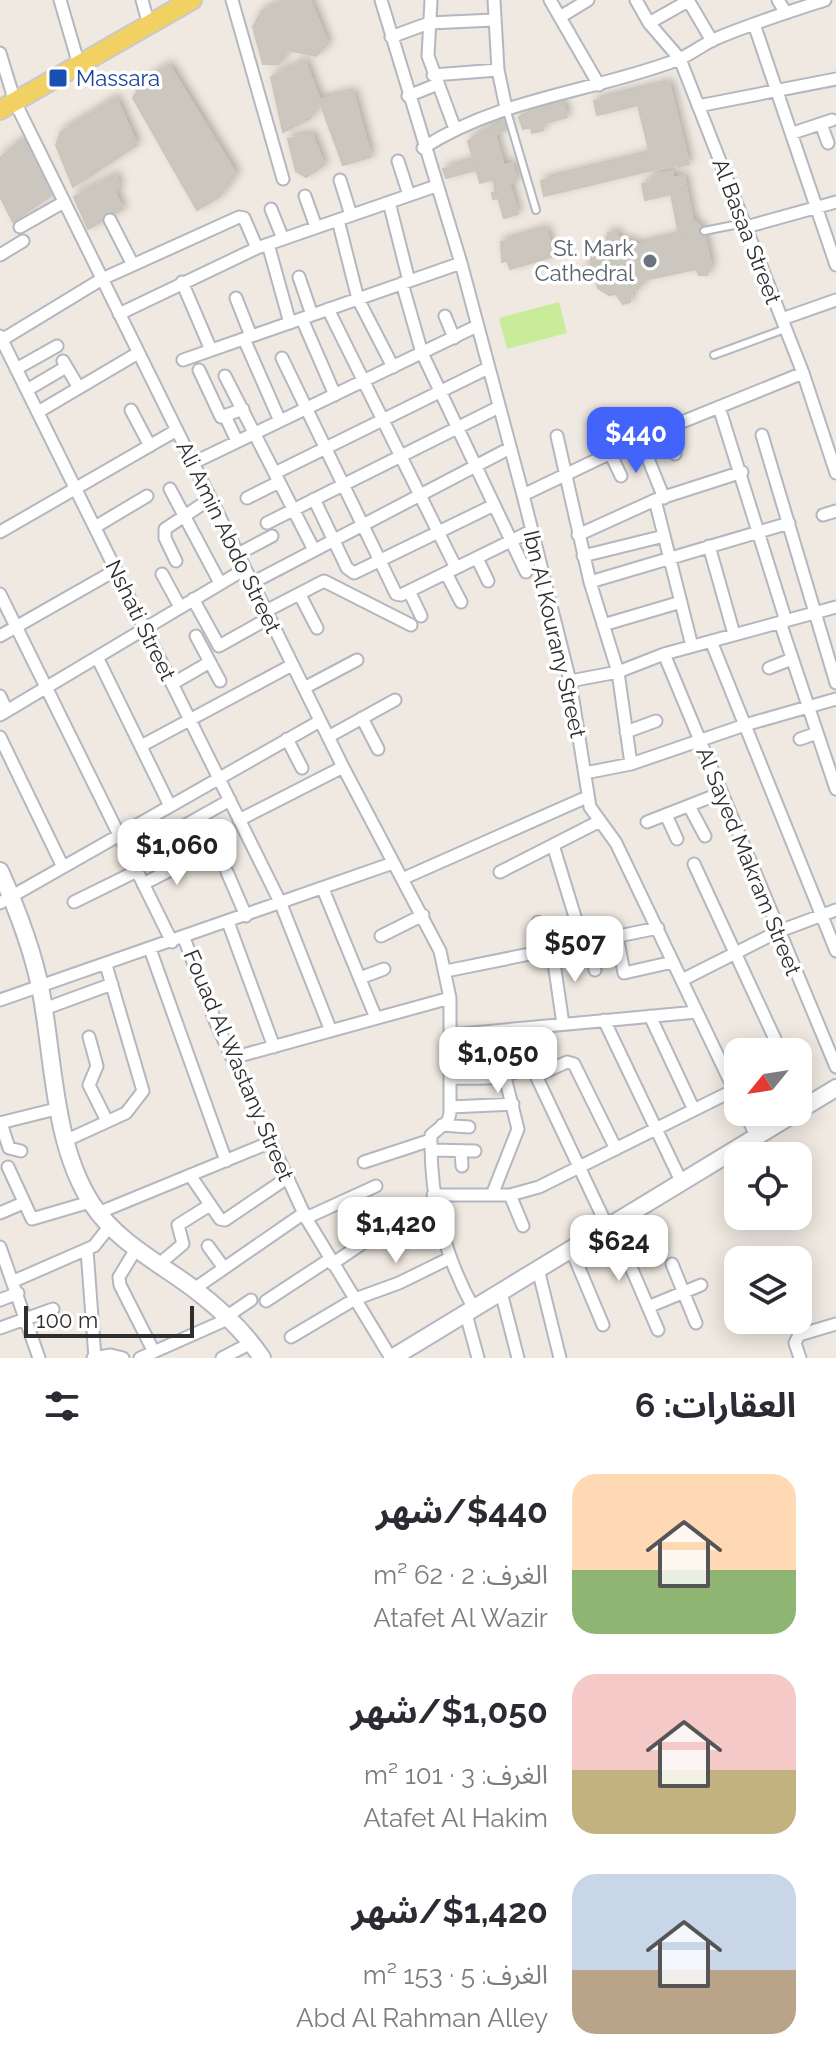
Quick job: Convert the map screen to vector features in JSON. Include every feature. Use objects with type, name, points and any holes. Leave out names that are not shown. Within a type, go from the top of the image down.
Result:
[{"type":"main road","points":[[7,106],[192,0]]},
{"type":"street","points":[[60,0],[79,65]]},
{"type":"street","points":[[142,0],[149,25]]},
{"type":"street","points":[[232,0],[283,179]]},
{"type":"street","name":"Ibn Al Kourany Street","points":[[381,0],[423,148],[461,263],[523,495],[570,681],[587,797],[598,822],[616,843],[724,1069]]},
{"type":"street","points":[[431,0],[428,56],[455,129]]},
{"type":"street","points":[[494,0],[498,70],[506,108]]},
{"type":"street","points":[[550,0],[599,85]]},
{"type":"street","points":[[560,17],[588,0]]},
{"type":"street","name":"Al Basaa Street","points":[[636,0],[649,23],[680,59],[803,373],[836,473]]},
{"type":"street","points":[[649,23],[688,0],[712,41]]},
{"type":"street","points":[[778,0],[786,13]]},
{"type":"street","points":[[423,148],[455,129],[506,108],[599,85],[680,59],[712,41],[825,0]]},
{"type":"street","points":[[391,37],[429,23],[494,20]]},
{"type":"street","points":[[754,24],[779,90],[836,265]]},
{"type":"street","name":"Ali Amin Abdo Street","points":[[0,53],[7,106],[64,202],[343,767],[423,915],[446,971],[450,998],[450,1107]]},
{"type":"street","points":[[408,96],[435,79],[498,70]]},
{"type":"street","points":[[698,106],[836,79]]},
{"type":"street","points":[[793,133],[826,122],[828,143]]},
{"type":"street","points":[[398,161],[409,195]]},
{"type":"street","points":[[340,180],[351,215]]},
{"type":"street","points":[[119,314],[263,246],[436,186]]},
{"type":"street","points":[[305,196],[316,227]]},
{"type":"street","points":[[20,227],[64,202]]},
{"type":"street","points":[[389,202],[422,353],[526,572]]},
{"type":"street","points":[[745,225],[836,202]]},
{"type":"street","points":[[271,209],[283,239]]},
{"type":"street","points":[[1,339],[102,279],[239,217],[244,218],[263,246],[301,319],[335,395]]},
{"type":"street","points":[[110,220],[133,265]]},
{"type":"street","points":[[338,220],[358,299],[393,367]]},
{"type":"street","points":[[0,255],[23,241]]},
{"type":"street","points":[[183,360],[461,263]]},
{"type":"street","points":[[299,277],[301,319]]},
{"type":"street","points":[[182,282],[211,350]]},
{"type":"street","points":[[236,298],[247,337],[280,421]]},
{"type":"street","points":[[784,324],[836,300]]},
{"type":"street","points":[[328,309],[438,532],[461,602]]},
{"type":"street","points":[[445,316],[454,338]]},
{"type":"street","points":[[193,463],[477,326]]},
{"type":"street","name":"Nshati Street","points":[[1,339],[281,904],[331,1031]]},
{"type":"street","points":[[16,369],[57,346]]},
{"type":"street","points":[[38,412],[138,353]]},
{"type":"street","points":[[282,358],[396,594],[405,593],[531,531]]},
{"type":"street","points":[[27,390],[65,364],[79,388]]},
{"type":"street","points":[[247,498],[325,448],[488,368]]},
{"type":"street","points":[[199,370],[220,416],[226,418],[237,441]]},
{"type":"street","points":[[523,495],[640,439],[803,373]]},
{"type":"street","points":[[225,376],[314,550]]},
{"type":"street","points":[[267,523],[499,407]]},
{"type":"street","points":[[719,407],[742,472],[792,659],[836,789]]},
{"type":"street","points":[[226,418],[243,409]]},
{"type":"street","points":[[131,410],[150,446]]},
{"type":"street","points":[[664,429],[675,454]]},
{"type":"street","points":[[0,532],[177,430]]},
{"type":"street","points":[[762,435],[836,683]]},
{"type":"street","points":[[557,436],[583,556],[618,672],[631,764]]},
{"type":"street","points":[[640,439],[659,499],[664,536],[692,646]]},
{"type":"street","points":[[252,583],[510,448]]},
{"type":"street","points":[[611,455],[621,476]]},
{"type":"street","points":[[578,535],[659,499],[742,472]]},
{"type":"street","points":[[170,489],[220,583]]},
{"type":"street","points":[[95,527],[147,496]]},
{"type":"street","points":[[176,561],[164,532],[210,499]]},
{"type":"street","points":[[314,499],[347,568],[357,572],[494,505]]},
{"type":"street","points":[[823,515],[836,511]]},
{"type":"street","points":[[590,582],[789,523]]},
{"type":"street","points":[[238,554],[272,536]]},
{"type":"street","points":[[583,556],[664,536]]},
{"type":"street","points":[[709,546],[734,634]]},
{"type":"street","points":[[477,558],[488,581]]},
{"type":"street","points":[[0,696],[4,713],[245,569]]},
{"type":"street","points":[[0,636],[116,570]]},
{"type":"street","points":[[162,574],[180,607]]},
{"type":"street","points":[[193,599],[221,647],[325,582],[411,625]]},
{"type":"street","points":[[405,593],[421,616]]},
{"type":"street","points":[[0,594],[172,942]]},
{"type":"street","points":[[300,595],[317,628]]},
{"type":"street","points":[[603,625],[681,602]]},
{"type":"street","points":[[570,681],[618,672],[664,654],[836,607]]},
{"type":"street","points":[[196,636],[220,681]]},
{"type":"street","points":[[711,641],[836,951]]},
{"type":"street","name":"Al Sayed Makram Street","points":[[664,654],[777,932],[836,1067]]},
{"type":"street","points":[[97,657],[170,806]]},
{"type":"street","points":[[769,668],[792,659]]},
{"type":"street","points":[[304,688],[357,660]]},
{"type":"street","points":[[172,684],[210,662]]},
{"type":"street","points":[[141,746],[292,665]]},
{"type":"street","points":[[585,773],[631,764],[699,739],[836,699]]},
{"type":"street","points":[[328,737],[395,700]]},
{"type":"street","points":[[362,718],[378,749]]},
{"type":"street","points":[[6,900],[320,721]]},
{"type":"street","points":[[626,732],[656,721]]},
{"type":"street","points":[[800,739],[817,733]]},
{"type":"street","points":[[0,737],[63,867]]},
{"type":"street","points":[[287,739],[302,768]]},
{"type":"street","points":[[239,820],[343,767]]},
{"type":"street","points":[[647,822],[721,793]]},
{"type":"street","points":[[402,879],[587,797]]},
{"type":"street","points":[[182,827],[230,800]]},
{"type":"street","points":[[689,806],[705,836]]},
{"type":"street","points":[[666,815],[677,839]]},
{"type":"street","points":[[500,872],[598,822]]},
{"type":"street","points":[[553,845],[595,970]]},
{"type":"street","points":[[143,884],[194,858]]},
{"type":"street","points":[[0,1000],[393,863]]},
{"type":"street","points":[[694,864],[774,1038]]},
{"type":"street","points":[[0,871],[6,900],[40,988],[67,1140],[76,1172],[94,1207],[109,1227],[194,1289],[227,1318],[256,1353]]},
{"type":"street","points":[[74,902],[137,871]]},
{"type":"street","points":[[227,872],[246,916]]},
{"type":"street","points":[[323,889],[376,1018]]},
{"type":"street","points":[[682,980],[777,932],[836,910]]},
{"type":"street","points":[[381,936],[423,915]]},
{"type":"street","points":[[228,922],[274,1047]]},
{"type":"street","points":[[538,922],[548,950],[563,1024]]},
{"type":"street","points":[[446,971],[658,928]]},
{"type":"street","points":[[617,936],[624,973],[673,962]]},
{"type":"street","name":"Fouad Al Wastany Street","points":[[184,938],[232,1058],[305,1216],[331,1262],[395,1357]]},
{"type":"street","points":[[150,949],[226,1161]]},
{"type":"street","points":[[67,1140],[126,1113],[143,1091],[106,965]]},
{"type":"street","points":[[360,978],[384,969]]},
{"type":"street","points":[[44,1009],[112,984]]},
{"type":"street","points":[[232,1058],[450,998]]},
{"type":"street","points":[[450,1035],[697,1012]]},
{"type":"street","points":[[650,1016],[694,1110]]},
{"type":"street","points":[[604,1020],[681,1181]]},
{"type":"street","points":[[514,1029],[658,1330]]},
{"type":"street","points":[[89,1037],[97,1066],[89,1085],[107,1121]]},
{"type":"street","points":[[536,1076],[572,1062],[616,1149]]},
{"type":"street","points":[[450,1078],[505,1077],[530,1063]]},
{"type":"street","points":[[492,1195],[518,1129],[505,1077]]},
{"type":"street","points":[[812,1103],[836,1088]]},
{"type":"street","points":[[433,1195],[510,1195],[539,1187],[694,1110],[724,1099]]},
{"type":"street","points":[[478,1358],[470,1311],[440,1229],[433,1195],[431,1145],[434,1130],[448,1121],[450,1107],[513,1104]]},
{"type":"street","points":[[21,1151],[9,1148],[0,1123],[60,1108]]},
{"type":"street","points":[[442,1125],[469,1127]]},
{"type":"street","points":[[751,1126],[756,1136]]},
{"type":"street","points":[[395,1357],[773,1126]]},
{"type":"street","points":[[8,1167],[28,1216],[37,1220],[94,1207],[190,1175],[271,1142]]},
{"type":"street","points":[[364,1162],[431,1145],[475,1151]]},
{"type":"street","points":[[461,1151],[462,1166]]},
{"type":"street","points":[[190,1175],[220,1219],[228,1219],[287,1178]]},
{"type":"street","points":[[194,1289],[305,1216],[376,1186]]},
{"type":"street","points":[[510,1195],[523,1226]]},
{"type":"street","points":[[0,1213],[23,1203]]},
{"type":"street","points":[[158,1265],[183,1244],[177,1231],[178,1225],[210,1205]]},
{"type":"street","points":[[266,1301],[391,1224],[440,1229]]},
{"type":"street","points":[[0,1300],[16,1287],[87,1250],[109,1227]]},
{"type":"street","points":[[208,1246],[224,1268]]},
{"type":"street","points":[[136,1249],[119,1277],[120,1285],[154,1352]]},
{"type":"street","points":[[571,1249],[603,1325]]},
{"type":"street","points":[[87,1250],[94,1358],[123,1358]]},
{"type":"street","points":[[1,1253],[16,1287],[39,1358]]},
{"type":"street","points":[[291,1337],[355,1299],[399,1283],[450,1258]]},
{"type":"street","points":[[672,1264],[696,1323]]},
{"type":"street","points":[[538,1269],[560,1358]]},
{"type":"street","points":[[648,1307],[701,1285]]},
{"type":"street","points":[[501,1292],[518,1358]]},
{"type":"street","points":[[140,1358],[227,1318],[251,1300]]},
{"type":"street","points":[[0,1328],[53,1309]]},
{"type":"street","points":[[800,1358],[795,1343],[799,1335],[836,1324]]},
{"type":"street","points":[[222,1358],[256,1353]]},
{"type":"lane","points":[[506,108],[536,210]]},
{"type":"lane","points":[[704,231],[745,225]]},
{"type":"lane","points":[[714,355],[784,324]]},
{"type":"green space","points":[[559,302],[567,333],[507,349],[499,318]]},
{"type":"building","points":[[287,0],[310,0],[328,44],[316,56],[288,50],[279,64],[263,64],[253,27],[262,11]]},
{"type":"building","points":[[305,61],[319,98],[311,118],[283,132],[271,77]]},
{"type":"building","points":[[169,65],[236,174],[219,197],[197,210],[133,98],[145,80]]},
{"type":"building","points":[[669,83],[689,164],[678,167],[677,164],[544,196],[541,181],[650,154],[638,105],[597,115],[594,101]]},
{"type":"building","points":[[353,92],[371,157],[343,165],[319,100]]},
{"type":"building","points":[[116,98],[137,145],[73,187],[56,145],[61,132]]},
{"type":"building","points":[[563,103],[567,117],[542,124],[543,130],[532,133],[531,127],[523,129],[519,117],[523,114]]},
{"type":"building","points":[[500,120],[506,121],[508,129],[495,134],[492,125]]},
{"type":"building","points":[[492,125],[504,166],[512,163],[517,181],[509,183],[518,214],[504,218],[498,198],[493,199],[492,193],[496,192],[493,179],[480,183],[468,141]]},
{"type":"building","points":[[312,134],[324,165],[306,177],[296,171],[288,139]]},
{"type":"building","points":[[21,140],[35,151],[56,192],[13,222],[0,196],[0,158]]},
{"type":"building","points":[[474,161],[476,170],[446,178],[443,169]]},
{"type":"building","points":[[672,172],[673,178],[684,176],[693,222],[688,226],[689,233],[679,235],[671,194],[645,200],[642,184],[653,182],[652,176]]},
{"type":"building","points":[[116,175],[119,186],[115,193],[123,209],[88,229],[74,197]]},
{"type":"building","name":"St. Mark Cathedral","points":[[695,222],[703,230],[711,265],[707,275],[699,275],[696,269],[644,280],[638,289],[632,290],[630,302],[623,304],[616,294],[609,295],[598,288],[596,280],[584,276],[585,268],[592,264],[590,257],[598,247],[606,245],[608,233],[616,232],[621,241],[628,240],[637,245],[689,233],[688,226]]},
{"type":"building","points":[[546,229],[554,256],[510,269],[507,260],[502,262],[501,242]]},
{"type":"place","name":"Massara","points":[[58,78]]},
{"type":"place","name":"St. Mark Cathedral","points":[[650,261]]}]
